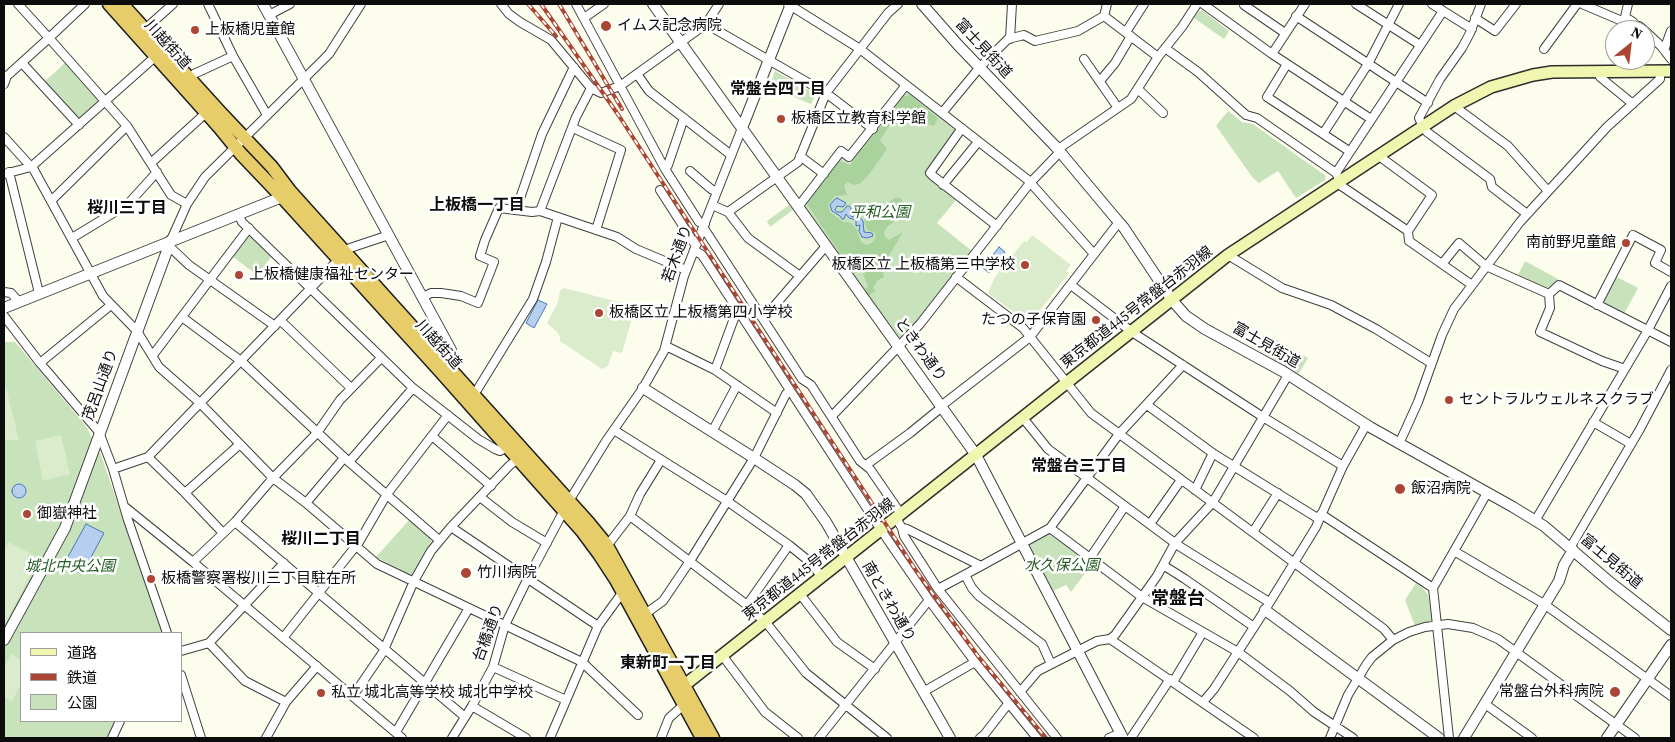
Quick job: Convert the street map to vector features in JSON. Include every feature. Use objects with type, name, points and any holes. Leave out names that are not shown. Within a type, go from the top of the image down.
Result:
[{"type":"highway","name":"川越街道","points":[[109,4],[207,112],[241,143],[272,167],[286,194],[443,368],[508,447],[522,456]]},
{"type":"highway","name":"川越街道","points":[[122,4],[189,78],[241,143]]},
{"type":"highway","name":"川越街道","points":[[443,368],[474,395],[522,456],[566,505],[606,544],[645,614],[680,688]]},
{"type":"highway","name":"川越街道","points":[[566,505],[599,554],[688,702],[713,738]]},
{"type":"highway","name":"川越街道","points":[[688,702],[702,738]]},
{"type":"main road","name":"東京都道445号常盤台赤羽線","points":[[680,688],[881,530],[900,520],[976,455],[1228,255],[1338,179],[1379,156],[1454,106],[1491,87],[1523,77],[1552,72],[1666,71]]},
{"type":"street","points":[[18,4],[127,126],[171,195],[187,204]]},
{"type":"street","points":[[4,84],[6,74],[22,63],[85,4]]},
{"type":"street","points":[[145,29],[173,4]]},
{"type":"street","points":[[208,4],[233,56],[267,116]]},
{"type":"street","points":[[263,4],[452,353],[452,357],[443,368]]},
{"type":"street","points":[[269,15],[290,4]]},
{"type":"street","name":"茂呂山通り","points":[[4,640],[65,528],[137,330],[187,204],[205,177],[329,54],[361,4]]},
{"type":"street","points":[[501,4],[509,14],[520,22],[551,40],[590,88],[601,93],[620,86],[706,24],[719,4]]},
{"type":"street","points":[[576,4],[665,169],[802,379],[811,386],[860,461],[870,469],[900,520],[907,529],[981,566]]},
{"type":"street","points":[[584,18],[604,4]]},
{"type":"street","name":"ときわ通り","points":[[653,4],[976,455],[1122,735]]},
{"type":"street","points":[[790,4],[860,49],[1030,183],[1094,254]]},
{"type":"street","name":"若木通り","points":[[566,505],[643,388],[664,351],[686,270],[790,4]]},
{"type":"street","points":[[883,4],[891,10]]},
{"type":"street","points":[[728,212],[798,162],[826,93],[891,10],[898,4]]},
{"type":"street","name":"富士見街道","points":[[922,4],[1059,151],[1119,222],[1172,300],[1186,316],[1205,329],[1288,375],[1366,425],[1535,521],[1671,630]]},
{"type":"street","points":[[1010,39],[1012,4]]},
{"type":"street","points":[[942,113],[980,67],[1010,39],[1024,35],[1035,41],[1078,31],[1104,16],[1107,4]]},
{"type":"street","points":[[1100,81],[1115,64],[1144,4]]},
{"type":"street","points":[[832,416],[920,324],[1030,183],[1059,151],[1077,136],[1131,99],[1158,57],[1188,19],[1197,4]]},
{"type":"street","points":[[1203,4],[1272,54],[1371,119]]},
{"type":"street","points":[[1272,54],[1305,4]]},
{"type":"street","points":[[1356,4],[1420,45]]},
{"type":"street","points":[[1323,134],[1368,64],[1400,4]]},
{"type":"street","points":[[1432,4],[1472,29]]},
{"type":"street","points":[[1481,4],[1472,29],[1462,48],[1440,79],[1419,118],[1423,127],[1490,179],[1492,187],[1528,214]]},
{"type":"street","points":[[1476,18],[1495,32],[1516,4]]},
{"type":"street","points":[[1544,49],[1577,4]]},
{"type":"street","points":[[1582,4],[1620,20]]},
{"type":"street","points":[[1628,4],[1625,18],[1628,20]]},
{"type":"street","points":[[1244,5],[1285,33]]},
{"type":"street","points":[[1338,179],[1350,151],[1443,10]]},
{"type":"street","points":[[1104,16],[1158,57]]},
{"type":"street","points":[[1296,16],[1428,103]]},
{"type":"street","points":[[706,24],[826,93],[872,129]]},
{"type":"street","points":[[1664,50],[1671,32]]},
{"type":"street","points":[[1655,41],[1671,59]]},
{"type":"street","points":[[1166,48],[1198,72],[1246,115],[1257,118],[1408,231]]},
{"type":"street","points":[[39,293],[6,173],[31,167],[156,56]]},
{"type":"street","points":[[189,78],[233,56]]},
{"type":"street","points":[[1084,59],[1118,108]]},
{"type":"street","points":[[22,63],[79,125]]},
{"type":"street","points":[[1287,64],[1267,97],[1350,151]]},
{"type":"street","points":[[516,210],[542,134],[574,67]]},
{"type":"street","points":[[1399,444],[1410,421],[1431,363],[1451,316],[1472,285],[1548,191],[1606,128],[1660,79],[1666,71]]},
{"type":"street","points":[[1600,72],[1600,77],[1633,104]]},
{"type":"street","points":[[637,74],[649,90],[732,155]]},
{"type":"street","points":[[798,207],[841,151],[849,157],[906,85]]},
{"type":"street","points":[[540,211],[576,117],[590,88]]},
{"type":"street","points":[[1138,89],[1163,113]]},
{"type":"street","points":[[1454,106],[1508,146],[1548,191]]},
{"type":"street","points":[[151,163],[207,112]]},
{"type":"street","points":[[665,169],[684,118]]},
{"type":"street","points":[[51,201],[127,126]]},
{"type":"street","points":[[573,128],[621,150],[596,230]]},
{"type":"street","points":[[962,128],[931,171],[933,176],[997,226]]},
{"type":"street","points":[[4,137],[31,167],[104,296],[137,330],[159,367],[200,403],[273,478],[306,503],[377,564],[582,662],[638,715]]},
{"type":"street","points":[[943,184],[978,142]]},
{"type":"street","points":[[800,156],[824,174]]},
{"type":"street","points":[[1379,156],[1432,195],[1408,231],[1409,241],[1472,285]]},
{"type":"street","points":[[690,171],[710,189],[717,192]]},
{"type":"street","points":[[72,238],[128,204],[157,172]]},
{"type":"street","points":[[660,190],[881,530],[929,600],[975,662],[1037,738]]},
{"type":"street","points":[[4,308],[170,243],[286,194]]},
{"type":"street","points":[[712,205],[728,212],[748,238],[800,276]]},
{"type":"street","points":[[423,297],[431,293],[441,293],[461,296],[478,303],[494,262],[480,256],[499,208],[540,211],[617,237],[636,249],[686,270]]},
{"type":"street","points":[[238,214],[249,228],[413,388],[448,416],[498,451],[508,447]]},
{"type":"street","points":[[474,395],[532,299],[546,262],[558,217]]},
{"type":"street","points":[[866,465],[910,433],[1030,337],[1119,222]]},
{"type":"street","points":[[153,355],[249,228]]},
{"type":"street","points":[[113,469],[148,457],[341,255],[350,248],[389,235]]},
{"type":"street","points":[[1598,304],[1633,235],[1660,250],[1655,263],[1671,272]]},
{"type":"street","points":[[170,243],[189,265],[277,323],[351,388]]},
{"type":"street","points":[[1442,264],[1459,244],[1486,266],[1549,294]]},
{"type":"street","points":[[762,319],[826,246]]},
{"type":"street","points":[[1228,255],[1282,288],[1331,305],[1376,329],[1431,363]]},
{"type":"street","points":[[956,277],[1023,328],[1091,413],[1384,629],[1393,640]]},
{"type":"street","points":[[1071,285],[1132,332],[1263,417],[1343,466]]},
{"type":"street","points":[[1549,294],[1559,285],[1671,342]]},
{"type":"street","points":[[1535,521],[1648,330],[1671,286]]},
{"type":"street","points":[[4,292],[11,293],[19,302]]},
{"type":"street","points":[[1549,294],[1550,308],[1540,332],[1602,361],[1625,369]]},
{"type":"street","points":[[40,362],[111,304]]},
{"type":"street","points":[[715,370],[738,311]]},
{"type":"street","points":[[4,316],[99,432],[167,632]]},
{"type":"street","points":[[182,317],[240,361],[347,460],[440,540]]},
{"type":"street","points":[[666,346],[715,370],[777,413]]},
{"type":"street","points":[[193,562],[235,522],[273,478],[317,433],[340,400],[381,358]]},
{"type":"street","points":[[938,589],[1023,545],[1050,528],[1119,434],[1184,365]]},
{"type":"street","points":[[1464,738],[1559,581],[1571,549],[1671,371]]},
{"type":"street","points":[[1020,692],[1033,676],[1052,664],[1097,641],[1115,635],[1157,576],[1175,543],[1212,502],[1288,375]]},
{"type":"street","points":[[712,432],[737,385]]},
{"type":"street","points":[[306,503],[413,388]]},
{"type":"street","name":"南ときわ通り","points":[[643,388],[754,458],[806,494],[826,522],[950,738]]},
{"type":"street","points":[[645,614],[663,601],[690,561],[754,458],[786,394],[790,390]]},
{"type":"street","points":[[1147,404],[1234,467],[1320,517],[1433,588]]},
{"type":"street","points":[[283,638],[356,546],[387,494],[448,416]]},
{"type":"street","points":[[1023,418],[1048,449],[1175,543],[1267,606],[1359,679],[1439,738]]},
{"type":"street","points":[[1593,422],[1631,444]]},
{"type":"street","points":[[1203,702],[1214,689],[1238,652],[1316,527],[1343,466],[1366,425]]},
{"type":"street","points":[[614,430],[727,501],[789,545],[810,562],[822,577]]},
{"type":"street","points":[[432,436],[491,486]]},
{"type":"street","points":[[185,493],[240,444]]},
{"type":"street","points":[[1195,490],[1213,453]]},
{"type":"street","points":[[353,696],[385,648],[414,582],[431,551],[491,486],[522,456]]},
{"type":"street","points":[[148,457],[223,533]]},
{"type":"street","points":[[606,544],[610,542],[630,516],[640,494],[661,460]]},
{"type":"street","points":[[1150,524],[1181,480]]},
{"type":"street","points":[[1254,532],[1278,493]]},
{"type":"street","points":[[1450,738],[1433,588],[1488,493]]},
{"type":"street","points":[[480,498],[512,522],[547,543]]},
{"type":"street","name":"台橋通り","points":[[452,738],[466,717],[493,666],[505,625],[566,505]]},
{"type":"street","points":[[1090,558],[1126,506]]},
{"type":"street","points":[[125,507],[402,738]]},
{"type":"street","points":[[630,516],[747,605],[765,622],[806,673],[887,738]]},
{"type":"street","points":[[900,520],[904,536],[938,589],[1058,738]]},
{"type":"street","points":[[235,522],[466,717]]},
{"type":"street","points":[[452,527],[598,626]]},
{"type":"street","points":[[1050,528],[1142,596],[1238,652],[1353,738]]},
{"type":"street","points":[[747,605],[789,545]]},
{"type":"street","points":[[1454,551],[1544,604],[1671,696]]},
{"type":"street","points":[[182,651],[209,643],[284,563]]},
{"type":"street","points":[[1163,565],[1254,627]]},
{"type":"street","points":[[965,575],[979,596],[1042,644],[1052,664]]},
{"type":"street","points":[[550,738],[598,626],[622,593]]},
{"type":"street","points":[[800,594],[837,642],[874,669]]},
{"type":"street","points":[[819,738],[929,600]]},
{"type":"street","points":[[396,732],[470,608]]},
{"type":"street","points":[[1332,738],[1369,661],[1393,640],[1418,628],[1456,625],[1479,630],[1498,639],[1628,738]]},
{"type":"street","points":[[1359,679],[1375,659],[1389,647],[1411,635],[1436,626]]},
{"type":"street","points":[[1131,738],[1203,632]]},
{"type":"street","points":[[1110,638],[1254,738]]},
{"type":"street","points":[[209,643],[245,680],[286,702]]},
{"type":"street","points":[[1607,738],[1671,645]]},
{"type":"street","points":[[722,655],[766,712],[798,738]]},
{"type":"street","points":[[923,692],[975,662]]},
{"type":"street","points":[[266,738],[286,702],[317,666]]},
{"type":"street","points":[[493,666],[566,700]]},
{"type":"street","points":[[182,678],[201,738]]},
{"type":"street","points":[[661,738],[669,718],[688,702]]},
{"type":"street","points":[[980,738],[1008,704]]},
{"type":"street","points":[[1485,704],[1532,738]]},
{"type":"street","points":[[472,706],[526,738]]},
{"type":"street","points":[[112,738],[120,722]]},
{"type":"street","points":[[1615,727],[1635,738]]},
{"type":"street","points":[[1109,738],[1122,735]]},
{"type":"green space","points":[[1202,10],[1229,31],[1224,39],[1194,18]]},
{"type":"green space","points":[[66,62],[98,98],[97,105],[81,120],[76,119],[44,82]]},
{"type":"green space","points":[[775,71],[816,94],[811,104],[770,87]]},
{"type":"green space","name":"平和公園","points":[[909,92],[954,127],[955,130],[925,173],[957,199],[937,223],[972,251],[917,322],[902,338],[898,337],[805,208],[840,158],[843,157],[850,163],[905,93]]},
{"type":"green space","points":[[910,95],[938,118],[934,126],[905,114],[895,117],[880,140],[887,149],[870,173],[861,183],[854,185],[847,182],[844,186],[847,195],[835,196],[828,205],[830,212],[843,222],[852,224],[857,230],[861,242],[866,245],[872,243],[876,237],[875,233],[867,230],[864,221],[895,198],[901,198],[903,203],[900,217],[887,227],[884,232],[885,237],[889,240],[903,232],[884,264],[882,270],[884,277],[878,280],[873,288],[876,291],[869,295],[865,289],[868,286],[863,274],[867,267],[859,259],[857,272],[853,273],[807,204],[840,161],[850,165],[904,96]]},
{"type":"green space","points":[[1228,111],[1242,122],[1253,124],[1326,176],[1325,180],[1296,198],[1278,171],[1259,183],[1253,178],[1216,126]]},
{"type":"green space","points":[[789,205],[793,210],[770,227],[767,221]]},
{"type":"green space","points":[[249,234],[272,256],[257,275],[232,256]]},
{"type":"green space","points":[[1032,235],[1071,265],[1066,271],[1069,273],[1030,323],[1028,323],[988,293],[995,277],[1024,241],[1027,242]]},
{"type":"green space","points":[[1525,261],[1558,279],[1557,282],[1545,289],[1518,275]]},
{"type":"green space","points":[[1615,276],[1638,288],[1624,314],[1603,304],[1602,301]]},
{"type":"green space","points":[[564,288],[630,305],[634,311],[622,353],[613,351],[608,366],[602,369],[560,341],[557,332],[547,323],[558,302],[560,291]]},
{"type":"green space","points":[[1272,337],[1308,358],[1298,375],[1262,352]]},
{"type":"green space","name":"城北中央公園","points":[[4,342],[15,342],[86,426],[101,455],[162,632],[20,632],[20,722],[115,722],[107,738],[4,738]]},
{"type":"green space","points":[[4,379],[19,440],[4,440]]},
{"type":"green space","points":[[61,435],[70,474],[43,481],[35,441]]},
{"type":"green space","points":[[410,519],[430,537],[431,542],[415,574],[410,575],[376,557]]},
{"type":"green space","name":"水久保公園","points":[[1052,534],[1092,564],[1071,592],[1066,585],[1053,591],[1029,544]]},
{"type":"green space","points":[[8,542],[39,558],[4,626],[4,550]]},
{"type":"green space","points":[[1416,583],[1428,595],[1433,622],[1415,626],[1405,600]]},
{"type":"green space","points":[[11,654],[20,659],[20,686],[12,701],[4,697],[4,668]]},
{"type":"water","points":[[837,198],[846,203],[843,207],[837,206],[835,210],[842,212],[849,206],[851,208],[850,215],[852,217],[857,214],[863,221],[864,232],[872,233],[873,236],[862,237],[859,231],[860,225],[856,226],[856,220],[849,218],[846,214],[844,219],[842,219],[832,211],[830,205]]},
{"type":"water","points":[[999,247],[1005,252],[989,273],[983,268]]},
{"type":"water","points":[[538,300],[547,304],[534,328],[526,323]]},
{"type":"water","points":[[16,484],[22,484],[26,491],[22,498],[16,498],[12,494],[12,488]]},
{"type":"water","points":[[86,524],[104,533],[82,574],[64,564]]},
{"type":"railway","points":[[528,4],[556,36]]},
{"type":"railway","points":[[541,4],[619,116],[917,572],[978,656],[1046,738]]},
{"type":"railway","points":[[559,4],[622,109]]},
{"type":"place","name":"イムス記念病院","points":[[606,26]]},
{"type":"place","name":"上板橋児童館","points":[[195,30]]},
{"type":"place","name":"板橋区立教育科学館","points":[[781,119]]},
{"type":"place","name":"南前野児童館","points":[[1626,243]]},
{"type":"place","name":"板橋区立 上板橋第三中学校","points":[[1025,265]]},
{"type":"place","name":"上板橋健康福祉センター","points":[[239,275]]},
{"type":"place","name":"板橋区立 上板橋第四小学校","points":[[599,313]]},
{"type":"place","name":"たつの子保育園","points":[[1096,320]]},
{"type":"place","name":"セントラルウェルネスクラブ","points":[[1449,400]]},
{"type":"place","name":"飯沼病院","points":[[1400,489]]},
{"type":"place","name":"御嶽神社","points":[[27,514]]},
{"type":"place","name":"竹川病院","points":[[466,573]]},
{"type":"place","name":"板橋警察署桜川三丁目駐在所","points":[[151,579]]},
{"type":"place","name":"常盤台外科病院","points":[[1615,692]]},
{"type":"place","name":"私立 城北高等学校 城北中学校","points":[[321,693]]},
{"type":"district","name":"常盤台四丁目","points":[[778,90]]},
{"type":"district","name":"上板橋一丁目","points":[[477,206]]},
{"type":"district","name":"桜川三丁目","points":[[127,209]]},
{"type":"district","name":"常盤台三丁目","points":[[1079,467]]},
{"type":"district","name":"桜川二丁目","points":[[321,540]]},
{"type":"district","name":"常盤台","points":[[1178,599]]},
{"type":"district","name":"東新町一丁目","points":[[668,664]]}]
